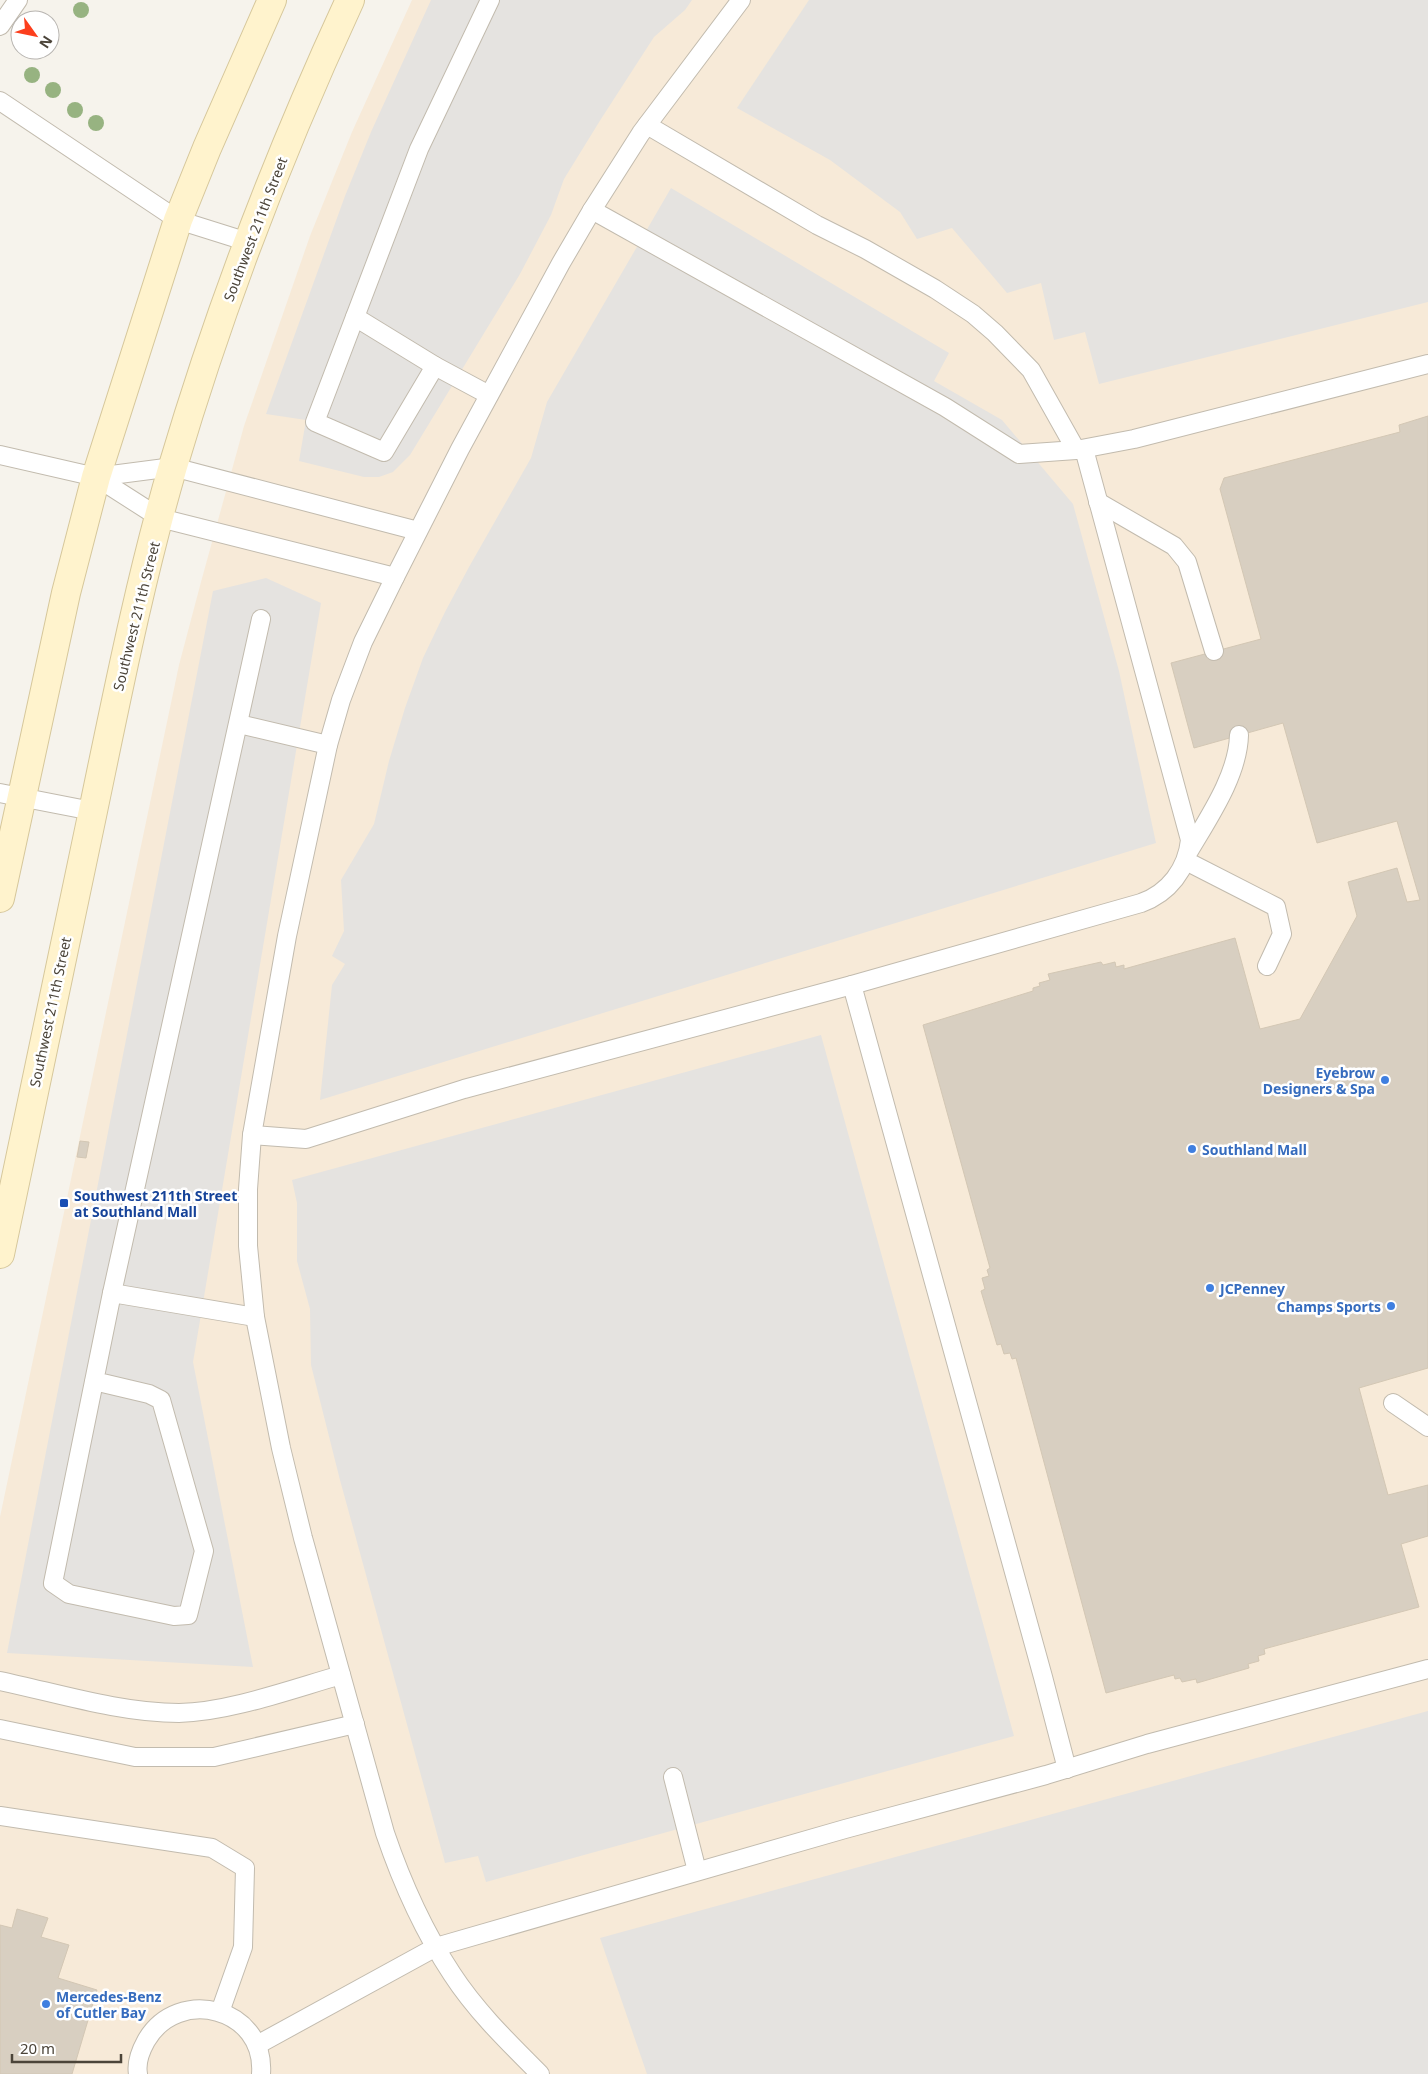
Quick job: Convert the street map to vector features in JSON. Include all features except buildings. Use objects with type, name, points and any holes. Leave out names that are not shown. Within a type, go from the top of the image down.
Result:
[{"type":"main road","points":[[0,898],[10,796],[96,477],[178,220],[207,148],[272,0]]},
{"type":"main road","name":"Southwest 211th Street","points":[[0,1254],[119,685],[173,467],[248,242],[318,68],[350,0]]},
{"type":"lane","points":[[0,26],[18,0]]},
{"type":"lane","points":[[434,366],[384,452],[315,422],[419,149],[490,0]]},
{"type":"lane","points":[[540,2074],[495,2028],[452,1975],[415,1911],[385,1833],[303,1538],[283,1457],[255,1317],[248,1246],[248,1189],[252,1135],[287,936],[328,745],[341,700],[364,642],[394,576],[489,394],[592,210],[647,125],[741,0]]},
{"type":"lane","points":[[0,102],[178,220],[248,242]]},
{"type":"lane","points":[[647,125],[817,225],[865,249],[974,314],[1002,339],[1031,370],[1080,450],[1098,502],[1190,840],[1187,856]]},
{"type":"lane","points":[[592,210],[945,407],[1019,454],[1080,450],[1134,439],[1428,364]]},
{"type":"lane","points":[[355,317],[434,366],[489,394]]},
{"type":"lane","points":[[0,455],[96,477],[160,518],[394,576]]},
{"type":"lane","points":[[96,477],[173,467],[418,531]]},
{"type":"lane","points":[[1098,502],[1174,546],[1187,562],[1214,651]]},
{"type":"lane","points":[[94,1382],[150,1394],[161,1400],[204,1551],[188,1615],[174,1616],[68,1594],[53,1583],[112,1293],[261,619]]},
{"type":"lane","points":[[239,724],[328,745]]},
{"type":"lane","points":[[252,1135],[306,1139],[464,1089],[852,985],[1149,900],[1166,889],[1180,872],[1219,798],[1238,753],[1239,735]]},
{"type":"lane","points":[[10,796],[92,811]]},
{"type":"lane","points":[[1187,856],[1276,907],[1282,934],[1267,966]]},
{"type":"lane","points":[[852,985],[1043,1677],[1066,1769]]},
{"type":"lane","points":[[112,1293],[255,1317]]},
{"type":"lane","points":[[1393,1403],[1428,1427]]},
{"type":"lane","points":[[257,2045],[436,1946],[942,1802],[1066,1769],[1147,1744],[1428,1669]]},
{"type":"lane","points":[[0,1681],[142,1711],[179,1712],[204,1711],[223,1707],[341,1675]]},
{"type":"lane","points":[[0,1729],[135,1757],[214,1756],[355,1724]]},
{"type":"lane","points":[[673,1777],[697,1871]]},
{"type":"lane","points":[[0,1816],[212,1848],[245,1868],[243,1947],[220,2012]]},
{"type":"lane","points":[[138,2074],[137,2069],[141,2049],[152,2030],[169,2016],[188,2009],[210,2009],[220,2012],[230,2016],[246,2028],[257,2045],[262,2065],[261,2074]]},
{"type":"shaded area","points":[[412,0],[1428,0],[1428,2074],[0,2074],[0,1517],[179,665],[201,582],[244,426],[310,236],[352,132]]},
{"type":"shaded area","points":[[431,0],[692,0],[685,10],[654,37],[601,119],[564,179],[551,215],[520,274],[410,455],[393,472],[379,477],[364,477],[299,461],[306,420],[266,414],[345,196],[371,132]]},
{"type":"shaded area","points":[[809,0],[1428,0],[1428,302],[1099,384],[1085,332],[1054,340],[1041,283],[1007,293],[952,228],[917,239],[900,212],[830,160],[737,108]]},
{"type":"shaded area","points":[[671,188],[949,353],[934,381],[1002,420],[1073,504],[1119,671],[1156,843],[320,1100],[332,985],[345,964],[332,956],[344,931],[341,880],[374,824],[389,761],[423,658],[469,567],[531,458],[547,402]]},
{"type":"shaded area","points":[[266,578],[321,603],[193,1362],[253,1667],[7,1653],[213,591]]},
{"type":"shaded area","points":[[821,1035],[1014,1736],[486,1882],[478,1856],[445,1863],[340,1480],[311,1365],[310,1309],[297,1261],[297,1203],[292,1180]]},
{"type":"shaded area","points":[[1428,1711],[1428,2074],[647,2074],[600,1938]]},
{"type":"place","name":"Eyebrow Designers & Spa","points":[[1385,1080]]},
{"type":"place","name":"Southland Mall","points":[[1192,1149]]},
{"type":"place","name":"Southwest 211th Street at Southland Mall","points":[[64,1203]]},
{"type":"place","name":"JCPenney","points":[[1210,1288]]},
{"type":"place","name":"Champs Sports","points":[[1391,1306]]},
{"type":"place","name":"Mercedes-Benz of Cutler Bay","points":[[46,2004]]}]
